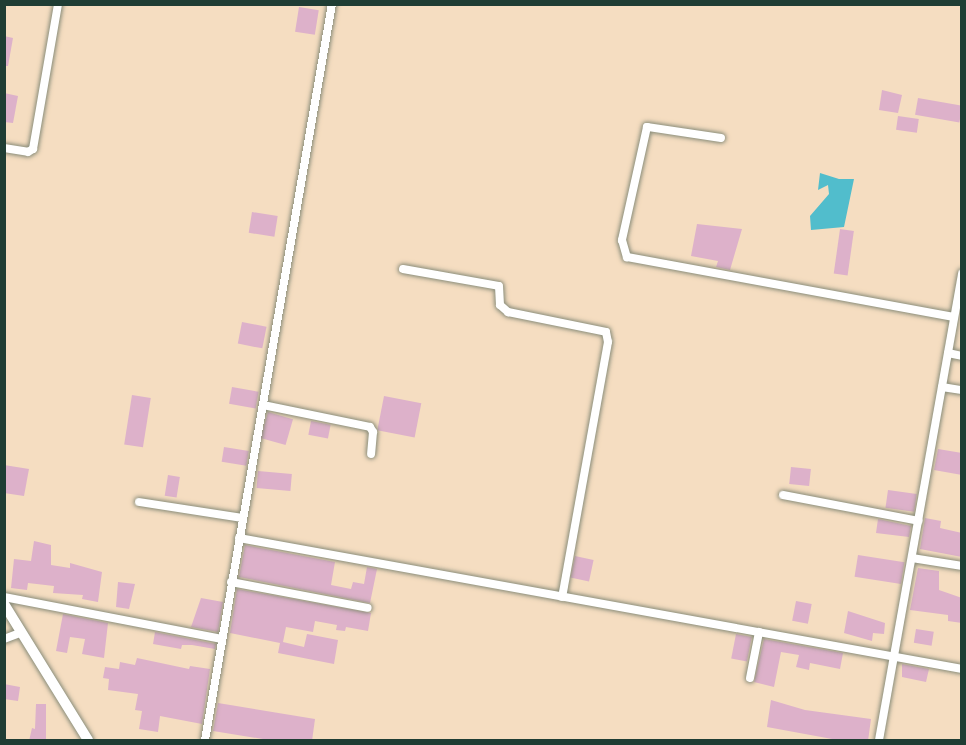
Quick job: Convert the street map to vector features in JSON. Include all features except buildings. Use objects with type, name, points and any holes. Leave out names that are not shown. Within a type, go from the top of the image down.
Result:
[{"type":"main road","points":[[4,604],[88,741]]},
{"type":"street","points":[[4,148],[28,152],[33,149],[58,4]]},
{"type":"street","points":[[205,741],[238,538],[332,4]]},
{"type":"street","points":[[721,138],[647,127],[622,240],[627,257],[953,317]]},
{"type":"street","points":[[403,269],[499,286],[500,306],[507,312],[606,332],[608,342],[562,597]]},
{"type":"street","points":[[879,741],[962,273]]},
{"type":"street","points":[[948,353],[962,356]]},
{"type":"street","points":[[942,387],[962,390]]},
{"type":"street","points":[[263,405],[370,427],[373,430],[370,454]]},
{"type":"street","points":[[783,495],[919,521]]},
{"type":"street","points":[[139,502],[242,518]]},
{"type":"street","points":[[238,538],[962,669]]},
{"type":"street","points":[[912,558],[962,566]]},
{"type":"street","points":[[231,582],[368,608]]},
{"type":"street","points":[[4,597],[222,639]]},
{"type":"street","points":[[4,639],[22,632]]},
{"type":"street","points":[[750,678],[759,632]]},
{"type":"water","points":[[820,173],[839,179],[854,179],[844,227],[811,230],[810,216],[829,194],[828,185],[818,190]]}]
